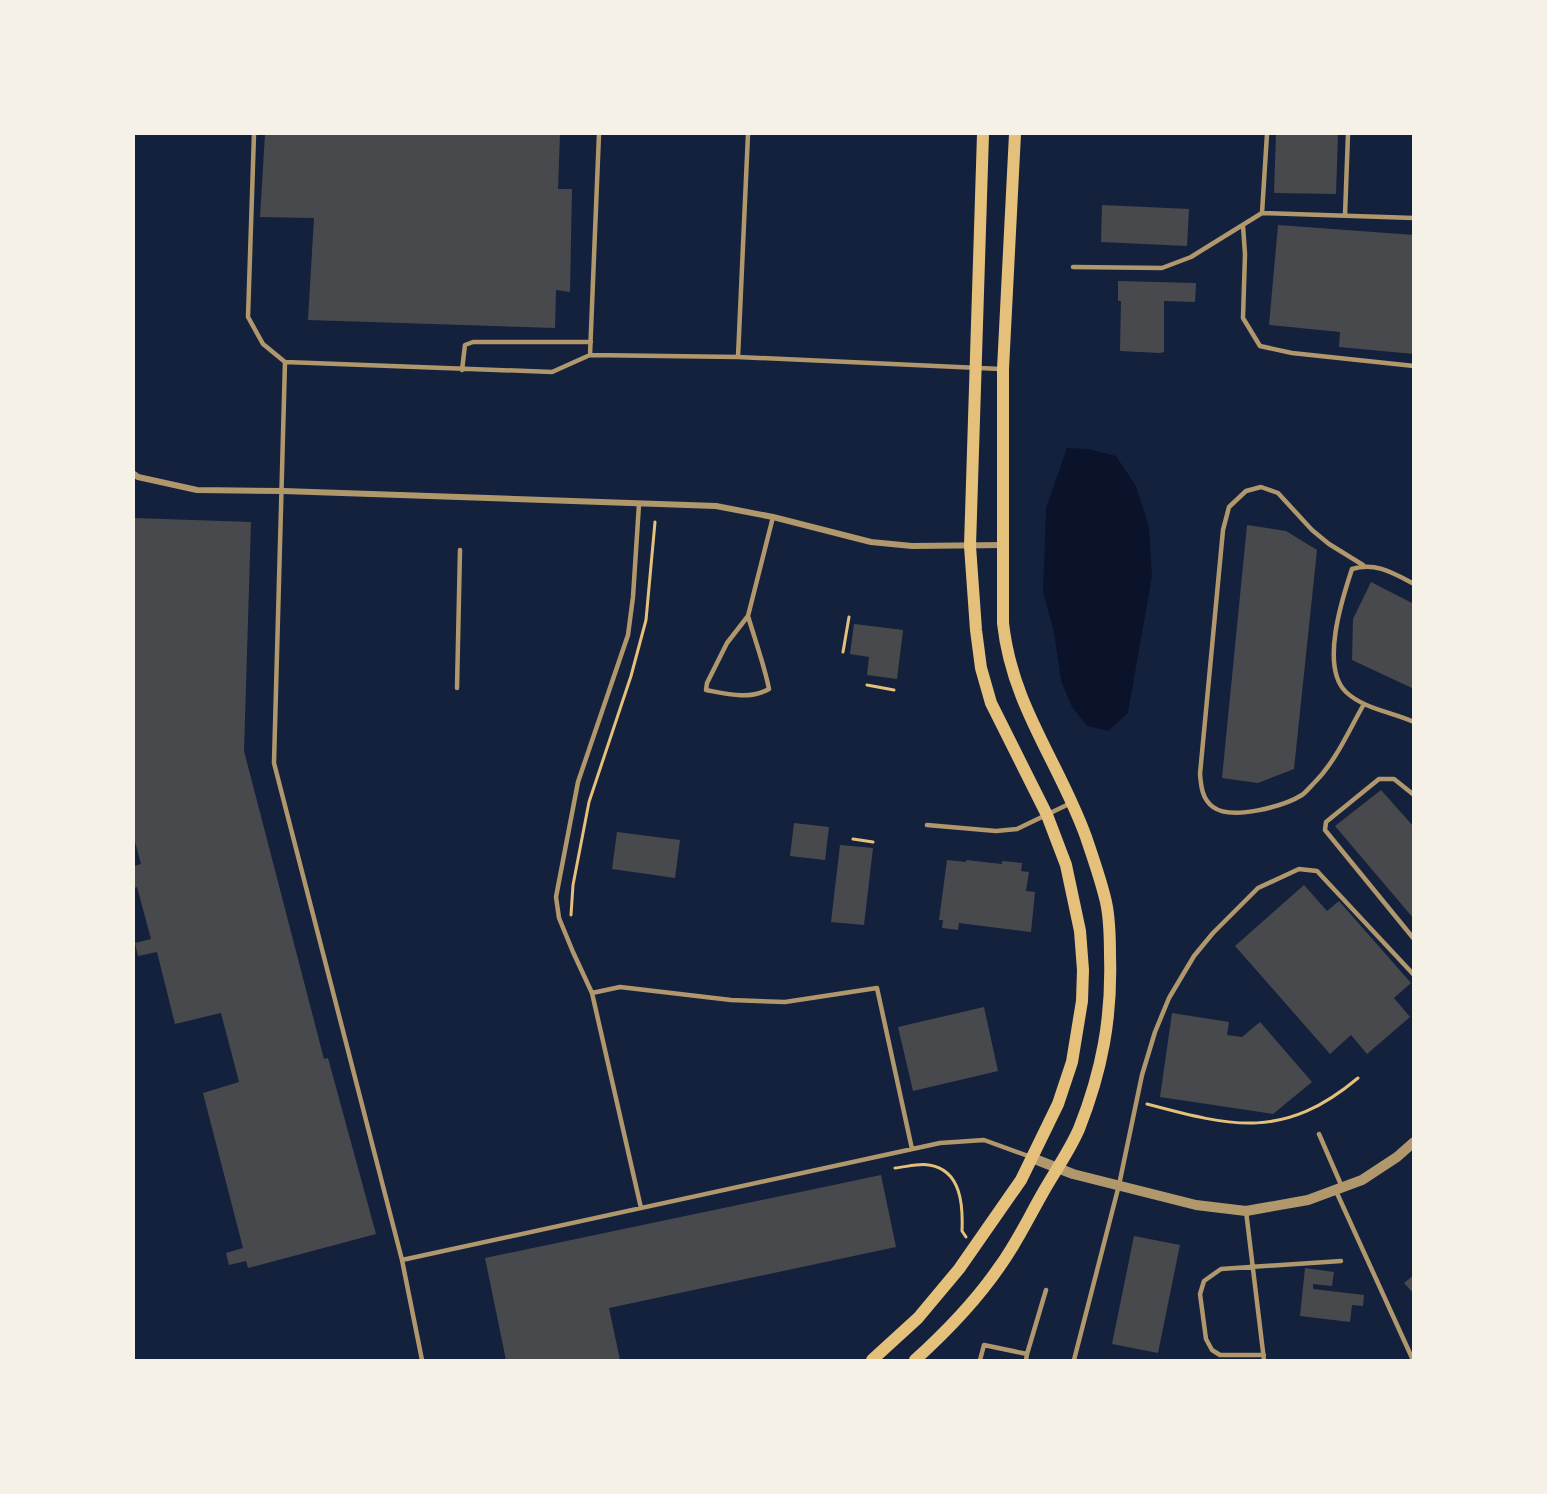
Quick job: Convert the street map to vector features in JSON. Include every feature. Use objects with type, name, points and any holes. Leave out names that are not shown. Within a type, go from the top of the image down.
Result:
[{"type":"main road","points":[[872,1360],[918,1318],[959,1269],[1021,1180],[1058,1104],[1072,1062],[1082,1001],[1083,970],[1075,901],[1066,865],[1047,815],[991,703],[981,668],[975,630],[970,546],[983,134]]},
{"type":"main road","points":[[915,1360],[964,1312],[1002,1265],[1078,1130],[1095,1082],[1109,1019],[1110,929],[1106,903],[1085,835],[1033,725],[1006,651],[1003,622],[1003,369],[1015,134]]},
{"type":"street","points":[[134,474],[138,477],[197,490],[716,506],[773,517],[871,542],[912,546],[1003,545]]},
{"type":"street","points":[[1032,1158],[1056,1168],[1196,1205],[1246,1211],[1308,1200],[1362,1180],[1397,1157],[1413,1142]]},
{"type":"lane","points":[[254,134],[248,317],[263,344],[285,362],[552,372],[590,355],[738,357],[1003,369]]},
{"type":"lane","points":[[590,355],[599,134]]},
{"type":"lane","points":[[738,357],[748,134]]},
{"type":"lane","points":[[1262,213],[1267,134]]},
{"type":"lane","points":[[1345,215],[1348,134]]},
{"type":"lane","points":[[1073,267],[1162,268],[1191,257],[1262,213],[1413,218]]},
{"type":"lane","points":[[1243,226],[1245,254],[1243,318],[1260,346],[1292,353],[1413,366]]},
{"type":"lane","points":[[462,370],[465,345],[472,342],[591,342]]},
{"type":"lane","points":[[285,362],[274,763],[402,1260],[422,1360]]},
{"type":"lane","points":[[1364,704],[1332,759],[1317,780],[1302,795],[1263,810],[1229,813],[1213,807],[1202,792],[1200,774],[1222,542],[1229,507],[1246,490],[1261,487],[1278,493],[1312,530],[1329,544],[1363,565],[1379,567],[1413,584]]},
{"type":"lane","points":[[639,504],[633,597],[628,634],[578,782],[556,897],[559,918],[592,993],[641,1208]]},
{"type":"lane","points":[[748,615],[757,648],[763,660],[769,689],[763,693],[738,696],[706,690],[707,683],[727,643],[748,615],[773,517]]},
{"type":"lane","points":[[457,688],[460,550]]},
{"type":"lane","points":[[1363,565],[1352,569],[1340,602],[1335,644],[1335,671],[1345,692],[1364,704],[1413,722]]},
{"type":"lane","points":[[1413,795],[1394,779],[1379,779],[1326,822],[1325,830],[1413,939]]},
{"type":"lane","points":[[927,825],[996,831],[1017,829],[1071,804]]},
{"type":"lane","points":[[1074,1360],[1119,1185],[1136,1101],[1155,1032],[1168,998],[1194,956],[1213,933],[1258,888],[1299,868],[1317,871],[1413,975]]},
{"type":"lane","points":[[592,993],[620,987],[731,1000],[785,1002],[877,988],[912,1149]]},
{"type":"lane","points":[[1319,1134],[1339,1189],[1413,1360]]},
{"type":"lane","points":[[402,1260],[940,1143],[984,1140],[1032,1158]]},
{"type":"lane","points":[[1246,1211],[1253,1267],[1264,1358],[1220,1355],[1212,1350],[1206,1339],[1200,1294],[1204,1281],[1221,1269],[1253,1267],[1341,1261]]},
{"type":"lane","points":[[1026,1360],[1046,1290]]},
{"type":"lane","points":[[980,1360],[984,1345],[1027,1354]]},
{"type":"path","points":[[571,915],[573,885],[589,802],[631,675],[646,620],[655,522]]},
{"type":"path","points":[[843,652],[849,617]]},
{"type":"path","points":[[867,685],[894,690]]},
{"type":"path","points":[[853,839],[873,842]]},
{"type":"path","points":[[1136,1101],[1215,1121],[1260,1124],[1281,1120],[1321,1105],[1358,1078]]},
{"type":"path","points":[[895,1168],[930,1165],[948,1174],[962,1200],[962,1232],[968,1238]]},
{"type":"water","points":[[1067,448],[1089,449],[1116,456],[1136,486],[1149,527],[1152,576],[1128,713],[1108,731],[1087,726],[1072,707],[1061,681],[1054,632],[1043,592],[1046,508]]},
{"type":"building","points":[[265,134],[560,134],[558,189],[572,189],[570,292],[556,290],[555,328],[308,320],[314,218],[260,217]]},
{"type":"building","points":[[1276,134],[1338,134],[1336,194],[1274,193]]},
{"type":"building","points":[[1102,205],[1189,209],[1187,246],[1101,242]]},
{"type":"building","points":[[1278,225],[1414,235],[1414,354],[1339,347],[1340,332],[1269,325]]},
{"type":"building","points":[[1118,281],[1196,283],[1195,302],[1164,301],[1164,352],[1120,351],[1121,301],[1118,301]]},
{"type":"building","points":[[134,518],[251,522],[244,751],[324,1059],[328,1058],[376,1234],[248,1268],[246,1261],[229,1265],[226,1253],[243,1248],[203,1093],[239,1082],[221,1013],[175,1024],[157,952],[138,956],[135,943],[151,939],[137,887],[134,888],[134,866],[141,864],[134,838]]},
{"type":"building","points":[[1247,525],[1286,531],[1317,550],[1294,769],[1258,783],[1222,778]]},
{"type":"building","points":[[1371,582],[1414,604],[1414,689],[1352,660],[1353,619]]},
{"type":"building","points":[[854,624],[903,630],[897,679],[867,675],[869,657],[850,654]]},
{"type":"building","points":[[1381,790],[1414,827],[1414,919],[1335,826]]},
{"type":"building","points":[[794,823],[829,827],[825,860],[790,856]]},
{"type":"building","points":[[617,832],[680,840],[675,878],[612,869]]},
{"type":"building","points":[[840,845],[873,848],[864,925],[831,922]]},
{"type":"building","points":[[947,860],[1022,863],[1021,871],[1029,872],[1026,891],[1035,892],[1031,932],[959,923],[958,930],[942,928],[943,920],[939,920]]},
{"type":"building","points":[[1304,885],[1327,911],[1339,901],[1411,983],[1394,998],[1410,1017],[1367,1054],[1351,1035],[1330,1054],[1235,946]]},
{"type":"building","points":[[984,1007],[998,1071],[913,1091],[898,1027]]},
{"type":"building","points":[[1172,1013],[1229,1022],[1227,1035],[1242,1037],[1260,1022],[1312,1082],[1273,1114],[1160,1097]]},
{"type":"building","points":[[881,1175],[896,1247],[609,1308],[620,1360],[506,1360],[485,1258]]},
{"type":"building","points":[[1134,1236],[1180,1245],[1158,1353],[1112,1344]]},
{"type":"building","points":[[1305,1268],[1334,1272],[1332,1286],[1313,1284],[1313,1289],[1364,1295],[1363,1306],[1352,1305],[1350,1322],[1300,1316]]},
{"type":"building","points":[[1414,1275],[1414,1294],[1404,1283]]}]
